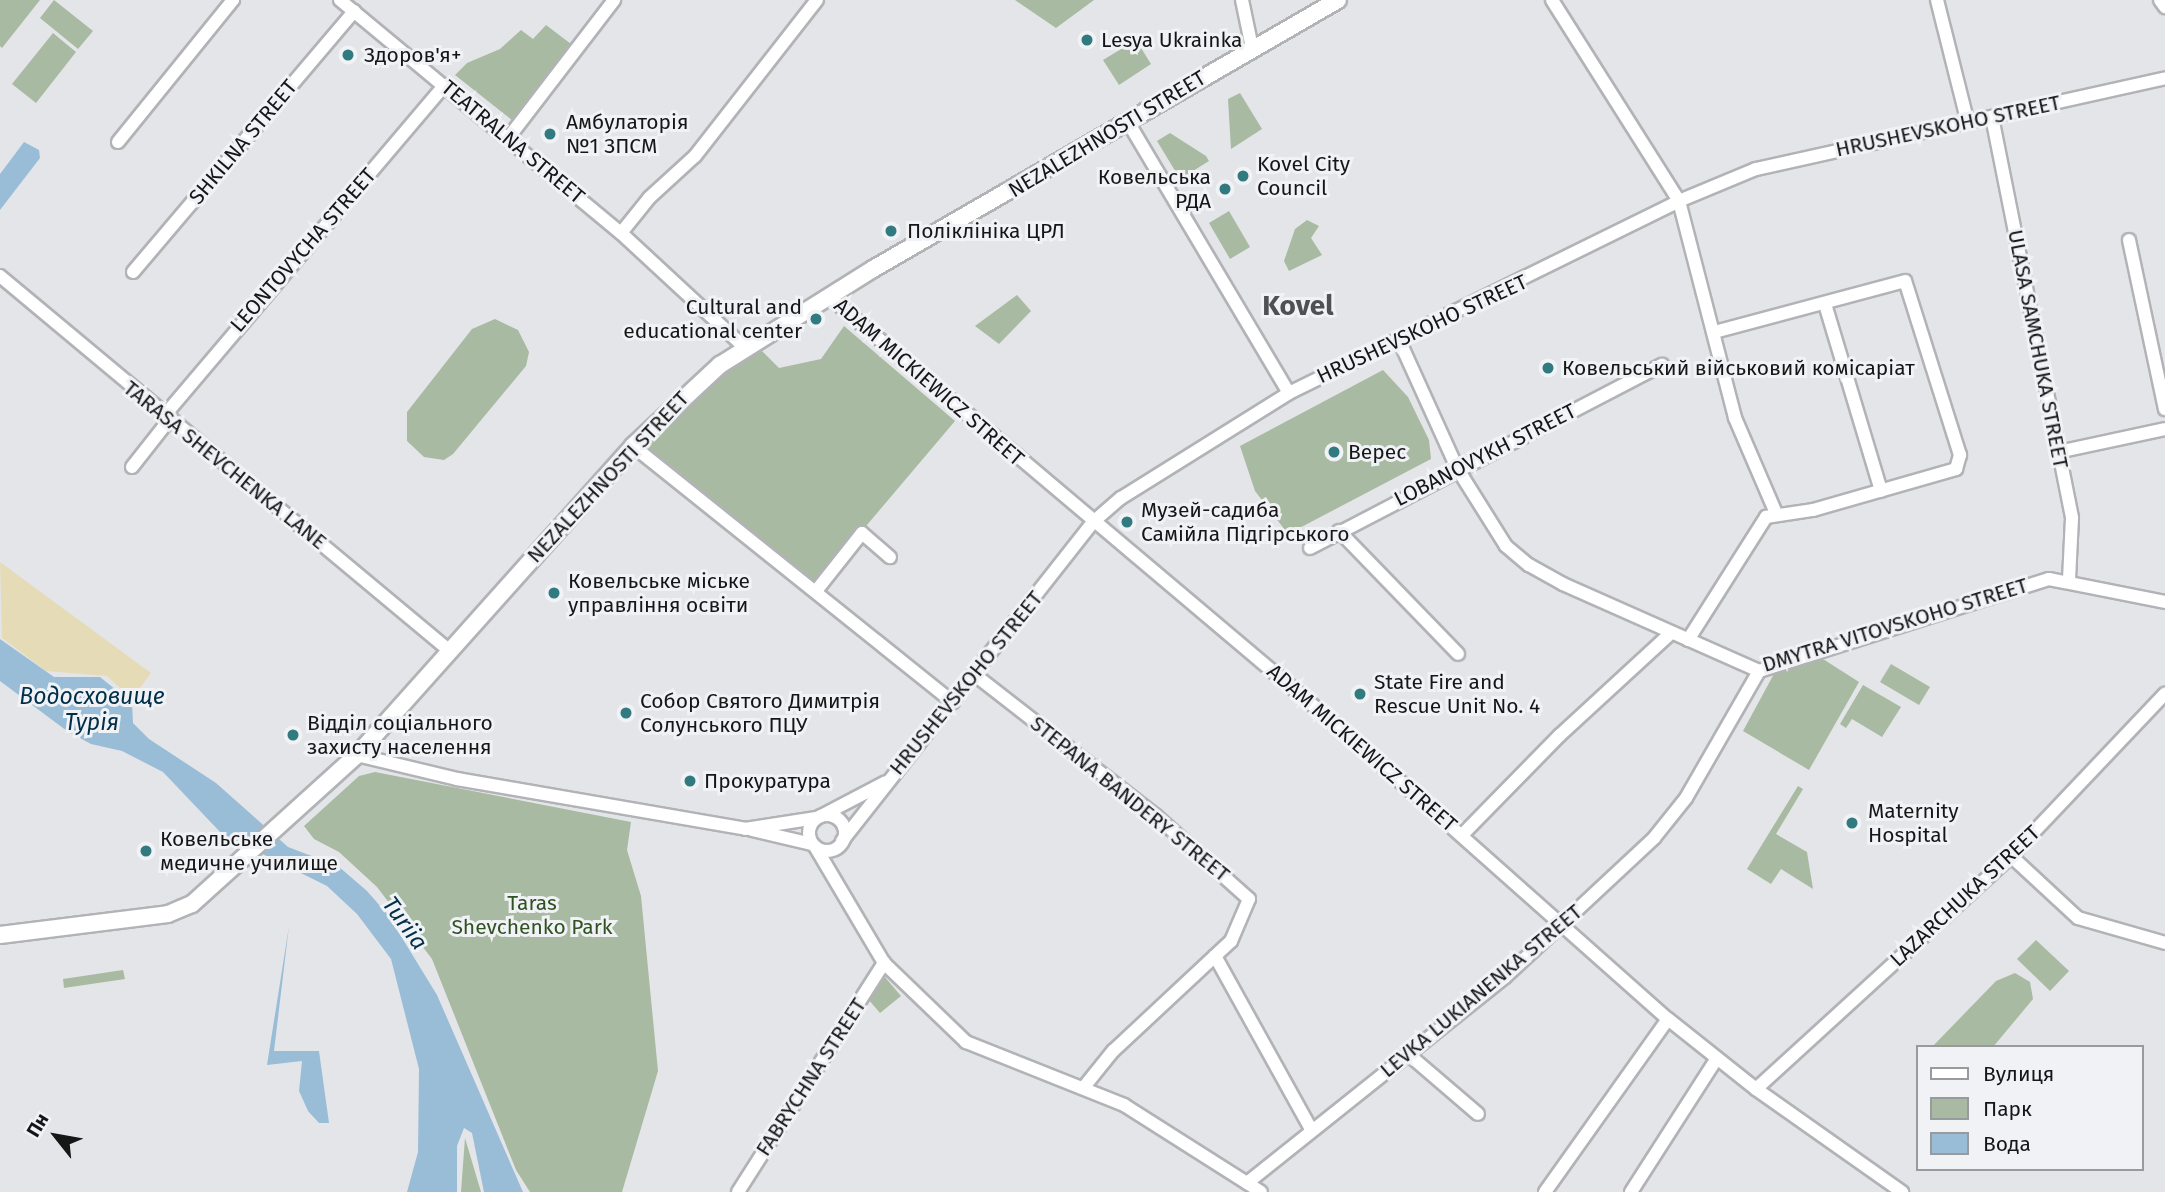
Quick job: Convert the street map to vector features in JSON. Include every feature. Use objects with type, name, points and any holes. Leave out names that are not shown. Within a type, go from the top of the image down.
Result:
[{"type":"main road","name":"NEZALEZHNOSTI STREET","points":[[0,934],[168,914],[206,893],[357,755],[633,446],[693,387],[744,347],[828,296],[1338,0]]},
{"type":"street","points":[[118,142],[233,0]]},
{"type":"street","name":"TEATRALNA STREET","points":[[340,0],[509,137],[621,233],[744,347]]},
{"type":"street","points":[[509,137],[614,0]]},
{"type":"street","points":[[621,233],[649,198],[695,156],[817,0]]},
{"type":"street","points":[[1242,0],[1252,48]]},
{"type":"street","points":[[1552,0],[1679,201],[1735,418],[1776,513]]},
{"type":"street","points":[[1937,0],[1968,122]]},
{"type":"street","points":[[2160,0],[2165,7]]},
{"type":"street","name":"SHKILNA STREET","points":[[133,272],[354,11]]},
{"type":"street","name":"HRUSHEVSKOHO STREET","points":[[745,829],[819,817],[892,778],[1093,522],[1121,498],[1289,393],[1679,201],[1773,164],[2165,78]]},
{"type":"street","name":"LEONTOVYCHA STREET","points":[[132,467],[166,418],[445,85]]},
{"type":"street","name":"ULASA SAMCHUKA STREET","points":[[1992,117],[2057,452],[2073,518],[2069,580]]},
{"type":"street","points":[[1128,122],[1289,393]]},
{"type":"street","points":[[2129,240],[2165,409]]},
{"type":"street","name":"TARASA SHEVCHENKA LANE","points":[[0,276],[166,418],[451,652]]},
{"type":"street","points":[[1688,640],[1755,528],[1776,513],[1813,510],[1956,469],[1960,455],[1905,281],[1714,332]]},
{"type":"street","name":"ADAM MICKIEWICZ STREET","points":[[828,296],[1093,522],[1209,616],[1462,835],[1668,1019],[1756,1089],[1902,1192]]},
{"type":"street","points":[[1825,304],[1881,491]]},
{"type":"street","name":"DMYTRA VITOVSKOHO STREET","points":[[1399,340],[1457,468],[1489,523],[1529,565],[1671,633],[1759,671],[2049,579],[2069,580],[2165,602]]},
{"type":"street","name":"LOBANOVYKH STREET","points":[[1310,548],[1457,468],[1662,365]]},
{"type":"street","points":[[2057,452],[2165,429]]},
{"type":"street","points":[[633,446],[953,702]]},
{"type":"street","points":[[1339,531],[1458,654]]},
{"type":"street","points":[[817,592],[862,533],[890,557]]},
{"type":"street","points":[[1462,835],[1560,735],[1671,633]]},
{"type":"street","name":"LEVKA LUKIANENKA STREET","points":[[1247,1183],[1563,927],[1654,838],[1686,798],[1759,671]]},
{"type":"street","name":"STEPANA BANDERY STREET","points":[[975,675],[1155,815],[1249,900],[1231,941],[1113,1051],[1084,1087]]},
{"type":"street","name":"LAZARCHUKA STREET","points":[[1756,1089],[2011,856],[2165,694]]},
{"type":"street","points":[[357,755],[457,779],[745,829],[828,851],[841,844],[892,778]]},
{"type":"street","points":[[835,876],[844,830],[838,819],[819,817],[810,827],[814,846],[835,876],[884,962],[965,1042],[1124,1105],[1261,1192]]},
{"type":"street","points":[[2011,856],[2078,918],[2165,943]]},
{"type":"street","points":[[1215,956],[1311,1129]]},
{"type":"street","name":"FABRYCHNA STREET","points":[[738,1192],[884,962]]},
{"type":"street","points":[[1545,1192],[1668,1019]]},
{"type":"street","points":[[1408,1054],[1478,1114]]},
{"type":"street","points":[[1631,1192],[1717,1058]]},
{"type":"green space","points":[[0,0],[40,0],[2,48],[0,46]]},
{"type":"green space","points":[[54,0],[93,31],[78,49],[40,18]]},
{"type":"green space","points":[[1015,0],[1094,0],[1056,28]]},
{"type":"green space","points":[[546,25],[571,44],[513,121],[455,75],[467,63],[500,49],[521,30],[533,39]]},
{"type":"green space","points":[[53,33],[76,52],[36,103],[12,84]]},
{"type":"green space","points":[[1136,40],[1151,64],[1119,85],[1103,60]]},
{"type":"green space","points":[[1240,93],[1262,129],[1231,149],[1228,99]]},
{"type":"green space","points":[[1170,133],[1206,156],[1209,161],[1180,179],[1157,141]]},
{"type":"green space","points":[[1229,211],[1250,247],[1230,259],[1209,223]]},
{"type":"green space","points":[[1307,220],[1319,226],[1311,238],[1322,255],[1289,271],[1284,261],[1295,229]]},
{"type":"green space","points":[[1017,295],[1031,311],[999,344],[975,326]]},
{"type":"green space","points":[[495,319],[518,330],[529,352],[526,366],[453,454],[444,460],[424,457],[407,441],[407,412],[472,329]]},
{"type":"green space","points":[[844,326],[955,421],[817,584],[643,447],[729,368],[762,351],[779,368],[821,359]]},
{"type":"green space","points":[[1383,370],[1408,397],[1429,440],[1431,459],[1288,534],[1255,491],[1240,446]]},
{"type":"green space","points":[[1823,659],[1859,682],[1809,770],[1743,731],[1775,672]]},
{"type":"green space","points":[[1891,664],[1930,687],[1919,705],[1880,682]]},
{"type":"green space","points":[[1863,685],[1901,707],[1882,737],[1852,719],[1846,728],[1840,724]]},
{"type":"green space","name":"Taras Shevchenko Park","points":[[375,772],[631,822],[627,850],[641,896],[658,1071],[622,1192],[530,1192],[516,1170],[432,959],[377,887],[339,852],[314,839],[304,826],[359,776]]},
{"type":"green space","points":[[1798,786],[1803,789],[1776,834],[1807,852],[1813,889],[1781,869],[1771,884],[1747,869]]},
{"type":"green space","points":[[2036,940],[2069,971],[2050,991],[2017,959]]},
{"type":"green space","points":[[123,970],[125,979],[64,988],[63,979]]},
{"type":"green space","points":[[2015,973],[2030,982],[2033,999],[1995,1045],[1934,1045],[1996,981]]},
{"type":"green space","points":[[884,976],[901,996],[880,1013],[868,999]]},
{"type":"green space","points":[[465,1138],[481,1192],[461,1192]]},
{"type":"sand","points":[[0,562],[151,673],[132,699],[107,676],[46,671],[2,638]]},
{"type":"water","points":[[24,142],[39,150],[40,158],[0,210],[0,174]]},
{"type":"water","name":"Водосховище Турія","points":[[0,639],[54,677],[100,677],[132,703],[133,723],[149,739],[216,783],[288,847],[338,866],[367,891],[388,915],[437,995],[523,1192],[484,1192],[472,1133],[464,1128],[457,1146],[457,1192],[407,1192],[418,1152],[419,1069],[391,959],[357,914],[327,886],[222,834],[163,772],[122,751],[91,744],[67,731],[0,681]]},
{"type":"water","points":[[289,926],[274,1051],[319,1051],[329,1123],[319,1123],[308,1111],[299,1091],[302,1061],[267,1065]]},
{"type":"place","name":"Lesya Ukrainka","points":[[1087,40]]},
{"type":"place","name":"Здоров'я+","points":[[348,55]]},
{"type":"place","name":"Амбулаторія №1 ЗПСМ","points":[[550,134]]},
{"type":"place","name":"Kovel City Council","points":[[1243,176]]},
{"type":"place","name":"Ковельська РДА","points":[[1225,189]]},
{"type":"place","name":"Поліклініка ЦРЛ","points":[[891,231]]},
{"type":"place","name":"Cultural and educational center","points":[[816,319]]},
{"type":"place","name":"Ковельський військовий комісаріат","points":[[1548,368]]},
{"type":"place","name":"Верес","points":[[1334,452]]},
{"type":"place","name":"Музей-садиба Самійла Підгірського","points":[[1127,522]]},
{"type":"place","name":"Ковельське міське управління освіти","points":[[554,593]]},
{"type":"place","name":"State Fire and Rescue Unit No. 4","points":[[1360,694]]},
{"type":"place","name":"Собор Святого Димитрія Солунського ПЦУ","points":[[626,713]]},
{"type":"place","name":"Відділ соціального захисту населення","points":[[293,735]]},
{"type":"place","name":"Прокуратура","points":[[690,781]]},
{"type":"place","name":"Maternity Hospital","points":[[1852,823]]},
{"type":"place","name":"Ковельське медичне училище","points":[[146,851]]},
{"type":"district","name":"Kovel","points":[[1298,306]]},
{"type":"water label","name":"Turiia","points":[[405,923]]}]
